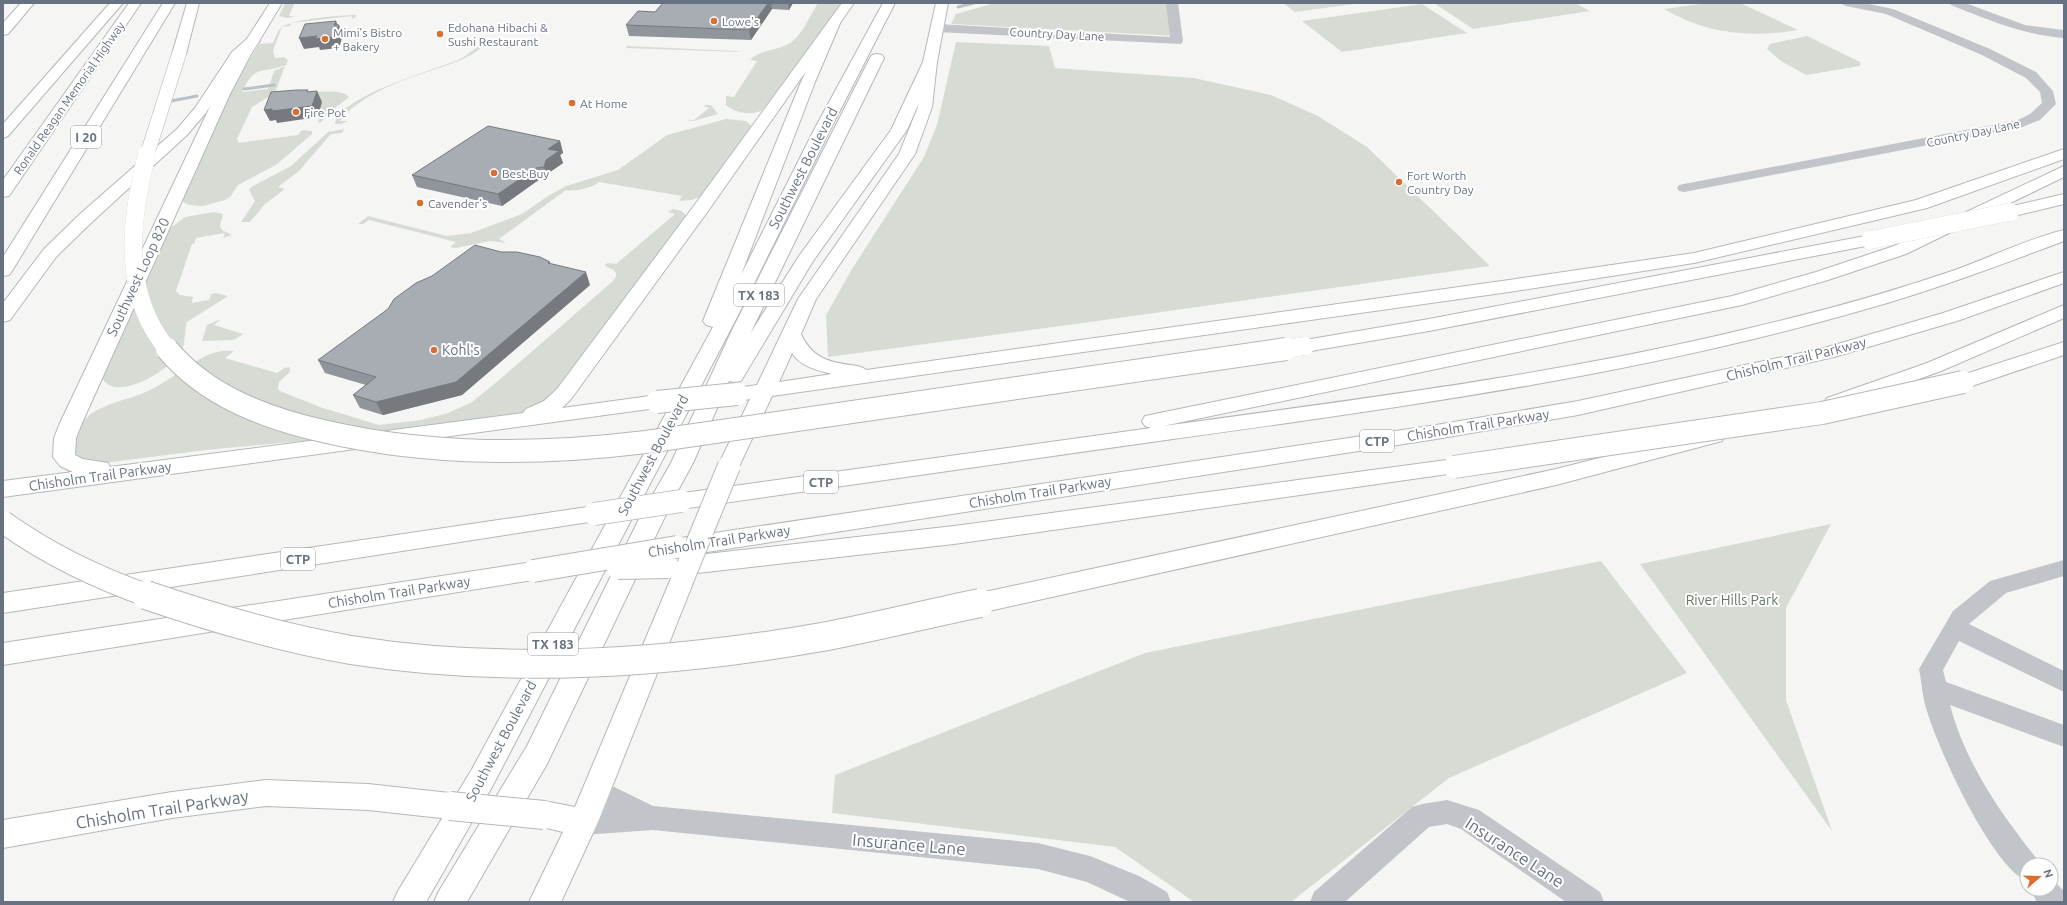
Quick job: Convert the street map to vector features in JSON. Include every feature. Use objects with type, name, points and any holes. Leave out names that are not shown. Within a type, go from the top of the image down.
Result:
[{"type":"main road","points":[[3,31],[28,3]]},
{"type":"main road","points":[[3,132],[117,3]]},
{"type":"main road","name":"Ronald Reagan Memorial Highway","points":[[3,192],[135,3]]},
{"type":"main road","name":"I 20","points":[[3,271],[169,3]]},
{"type":"main road","points":[[193,3],[142,174],[135,207],[133,245],[140,301],[146,315],[164,347],[178,361],[206,385],[241,406],[282,421],[354,439],[410,448],[478,452],[544,452],[597,448],[1305,346],[1429,325],[1870,240],[2010,212],[2064,199]]},
{"type":"main road","name":"Southwest Loop 820","points":[[171,466],[142,463],[102,468],[84,467],[72,464],[64,457],[65,438],[89,381],[206,130],[233,75],[276,3]]},
{"type":"main road","points":[[514,421],[551,406],[564,394],[702,207],[848,3]]},
{"type":"main road","name":"Southwest Boulevard","points":[[409,902],[482,778],[692,382],[889,3]]},
{"type":"main road","points":[[894,22],[903,3]]},
{"type":"main road","points":[[545,902],[583,822],[596,790],[675,566],[729,466],[807,299],[907,154],[925,107],[930,62],[942,3]]},
{"type":"main road","points":[[692,382],[720,298],[808,82],[835,21]]},
{"type":"main road","points":[[3,316],[50,253],[182,132],[200,111],[237,55],[253,41]]},
{"type":"main road","name":"Southwest Boulevard","points":[[450,902],[537,755],[651,519],[682,463],[742,330],[884,44]]},
{"type":"main road","points":[[682,463],[805,260],[858,189],[899,130],[930,62]]},
{"type":"main road","name":"Chisholm Trail Parkway","points":[[3,489],[658,402],[737,394],[1508,286],[1694,258],[1921,204],[2064,154]]},
{"type":"main road","points":[[961,462],[1735,301],[1822,276],[1900,250],[2064,171]]},
{"type":"main road","name":"CTP","points":[[3,603],[681,501],[1466,390],[1616,363],[1786,325],[1864,304],[1972,270],[2064,235]]},
{"type":"main road","name":"Chisholm Trail Parkway","points":[[3,654],[533,571],[675,566],[1578,408],[1827,353],[1950,317],[2064,277]]},
{"type":"main road","points":[[3,522],[38,545],[100,577],[137,592],[228,622],[304,641],[354,651],[443,660],[556,663],[692,654],[821,637],[1556,477],[1663,451],[1836,402],[1934,367],[2064,311]]},
{"type":"main road","points":[[791,334],[798,349],[807,358],[846,371],[878,374]]},
{"type":"main road","points":[[675,566],[954,536],[1454,467],[1822,413],[1963,382],[2064,348]]},
{"type":"main road","name":"Chisholm Trail Parkway","points":[[3,834],[172,805],[266,793],[368,797],[544,815],[583,822]]},
{"type":"street","name":"Country Day Lane","points":[[937,28],[1150,38],[1177,41],[1172,3]]},
{"type":"street","name":"Country Day Lane","points":[[1684,188],[2022,124],[2035,117],[2049,104],[2046,91],[2031,75],[1986,52],[1889,11],[1846,3]]},
{"type":"street","points":[[1955,3],[2004,23],[2031,30],[2064,34]]},
{"type":"street","points":[[2019,859],[2010,848],[1968,781],[1939,711],[1931,669],[1961,617],[1998,587],[2064,568]]},
{"type":"street","points":[[1954,628],[2064,682]]},
{"type":"street","points":[[1935,690],[2064,736]]},
{"type":"street","name":"Insurance Lane","points":[[596,790],[653,818]]},
{"type":"street","name":"Insurance Lane","points":[[1324,902],[1422,816],[1447,812],[1469,819],[1590,902]]},
{"type":"street","name":"Insurance Lane","points":[[583,822],[653,818],[1038,856],[1090,869],[1129,886],[1157,902]]},
{"type":"green space","points":[[285,3],[298,3],[294,4],[289,16],[296,16],[287,18],[279,16]]},
{"type":"green space","points":[[818,3],[842,3],[768,107],[758,112],[747,113],[736,111],[726,105],[726,96],[734,97],[757,61],[750,60],[754,56],[785,46],[794,40],[802,30]]},
{"type":"green space","points":[[995,3],[1168,3],[1176,36],[951,24],[956,14]]},
{"type":"green space","points":[[1283,3],[1361,3],[1295,12]]},
{"type":"green space","points":[[1434,3],[1575,3],[1590,11],[1473,29]]},
{"type":"green space","points":[[1707,3],[1740,3],[1798,30],[1763,34],[1729,32],[1696,24],[1664,9]]},
{"type":"green space","points":[[1422,4],[1467,33],[1342,52],[1302,21]]},
{"type":"green space","points":[[356,15],[356,17],[352,19],[352,16],[292,23],[318,18]]},
{"type":"green space","points":[[291,23],[290,26],[282,27],[287,24]]},
{"type":"green space","points":[[282,27],[273,50],[275,58],[284,57],[288,60],[286,65],[260,71],[251,77],[247,83],[242,92],[268,89],[274,71],[285,66],[275,93],[252,107],[237,139],[238,143],[298,135],[302,130],[312,131],[312,134],[276,165],[238,185],[231,196],[225,200],[203,206],[189,205],[183,202],[182,200],[228,95],[259,44],[273,43]]},
{"type":"green space","points":[[1807,36],[1860,62],[1860,66],[1806,75],[1781,61],[1767,49],[1770,44]]},
{"type":"green space","points":[[497,38],[496,42],[486,43],[480,49],[467,57],[381,90],[358,104],[340,121],[348,121],[341,124],[335,124],[340,114],[369,94],[389,85],[458,60],[486,41]]},
{"type":"green space","points":[[956,42],[1049,46],[1055,68],[1194,78],[1271,95],[1318,116],[1367,147],[1490,266],[828,357],[826,315],[852,269],[924,157],[937,125]]},
{"type":"green space","points":[[627,46],[737,51],[740,52],[626,48]]},
{"type":"green space","points":[[313,92],[337,92],[346,94],[349,97],[318,123],[322,108],[320,108]]},
{"type":"green space","points":[[711,105],[718,114],[693,121],[686,121],[694,120],[709,108],[703,106]]},
{"type":"green space","points":[[726,119],[746,121],[753,127],[703,196],[692,200],[679,201],[682,196],[599,182],[583,189],[566,190],[499,239],[506,243],[490,241],[456,248],[450,247],[456,242],[369,220],[363,224],[358,224],[368,216],[447,236],[471,233],[522,214],[548,196],[566,186],[618,170],[667,135]]},
{"type":"green space","points":[[344,129],[342,133],[331,134],[299,171],[278,187],[285,189],[265,204],[250,222],[241,222],[255,201],[249,190],[251,187],[291,166],[328,132]]},
{"type":"green space","points":[[673,209],[682,211],[687,217],[561,392],[523,413],[313,440],[206,450],[104,463],[90,463],[74,455],[73,445],[77,431],[85,419],[92,413],[100,408],[144,393],[167,381],[202,358],[222,351],[234,351],[225,358],[277,373],[284,368],[290,367],[290,372],[279,382],[278,389],[280,391],[320,407],[379,425],[421,420],[448,413],[472,402],[613,281],[616,274],[611,269],[606,267],[605,264],[616,264],[675,214],[668,212]]},
{"type":"green space","points":[[214,212],[223,214],[220,226],[222,230],[232,235],[223,238],[225,233],[196,238],[194,244],[192,244],[176,291],[180,295],[193,297],[192,303],[209,300],[211,294],[216,293],[228,296],[187,322],[183,349],[166,367],[155,375],[131,386],[119,387],[109,385],[102,378],[103,374],[169,229],[185,217]]},
{"type":"green space","points":[[221,319],[214,325],[243,334],[234,340],[202,341],[207,325]]},
{"type":"green space","name":"River Hills Park","points":[[1831,524],[1786,608],[1786,700],[1832,831],[1640,564]]},
{"type":"green space","points":[[1601,561],[1687,673],[1449,778],[1291,902],[1194,902],[1115,847],[832,813],[835,775],[1145,653]]},
{"type":"building","name":"Lowe's","points":[[663,3],[768,3],[749,30],[626,25],[638,11],[655,12]]},
{"type":"building","points":[[336,21],[334,25],[339,25],[334,37],[315,39],[317,36],[299,38],[305,24]]},
{"type":"building","points":[[308,90],[307,92],[317,91],[312,106],[272,111],[272,109],[264,110],[271,92]]},
{"type":"building","name":"Best Buy","points":[[488,126],[560,141],[548,149],[559,151],[546,160],[544,167],[536,168],[498,194],[412,175]]},
{"type":"building","name":"Kohl's","points":[[475,245],[501,252],[517,252],[540,257],[550,262],[548,263],[586,272],[456,382],[376,402],[353,395],[376,377],[318,360],[388,309],[394,299],[416,283],[432,276]]},
{"type":"waterway","points":[[958,7],[974,3]]},
{"type":"waterway","points":[[244,89],[274,85]]},
{"type":"waterway","points":[[171,101],[197,96]]},
{"type":"place","name":"Lowe's","points":[[714,21]]},
{"type":"place","name":"Edohana Hibachi & Sushi Restaurant","points":[[440,34]]},
{"type":"place","name":"Mimi’s Bistro + Bakery","points":[[325,39]]},
{"type":"place","name":"At Home","points":[[572,103]]},
{"type":"place","name":"Fire Pot","points":[[296,112]]},
{"type":"place","name":"Best Buy","points":[[494,173]]},
{"type":"place","name":"Fort Worth Country Day","points":[[1399,182]]},
{"type":"place","name":"Cavender’s","points":[[420,203]]},
{"type":"place","name":"Kohl's","points":[[434,350]]}]
